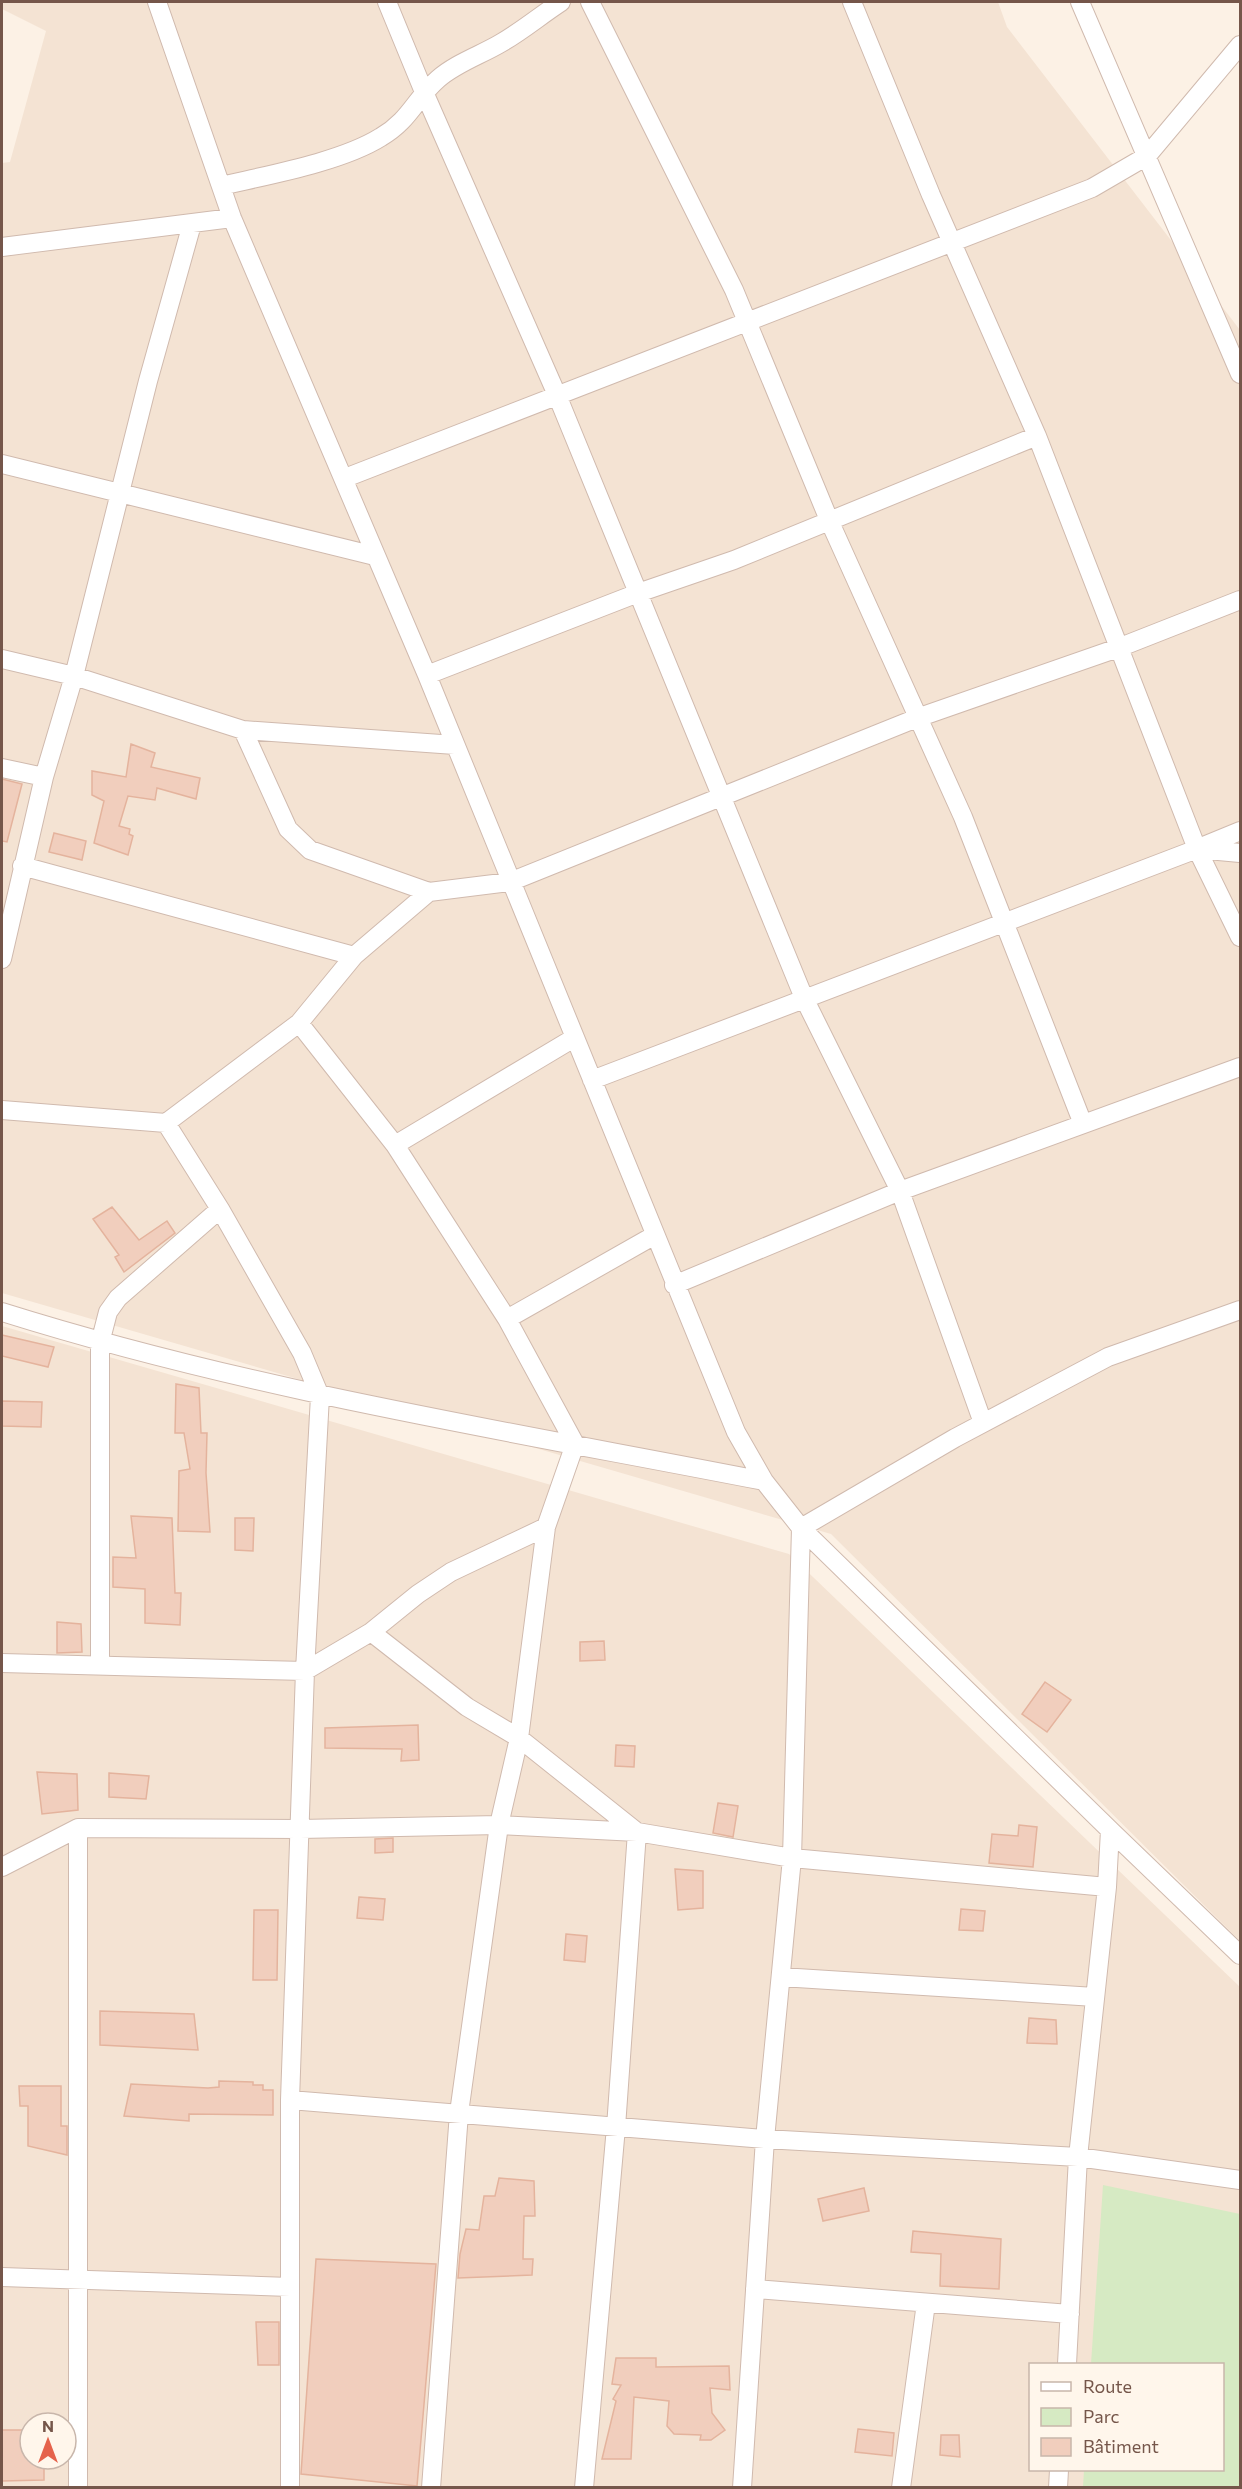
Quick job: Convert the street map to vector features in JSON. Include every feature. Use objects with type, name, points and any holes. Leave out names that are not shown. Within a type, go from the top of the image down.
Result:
[{"type":"street","points":[[157,2],[232,218],[345,478],[375,556],[427,675],[674,1285],[736,1432],[764,1481],[801,1528],[1240,1955]]},
{"type":"street","points":[[387,2],[557,395],[804,998],[900,1191],[983,1423]]},
{"type":"street","points":[[221,186],[285,172],[359,148],[380,138],[404,121],[424,92],[440,77],[502,42],[561,2]]},
{"type":"street","points":[[590,2],[734,290],[829,520],[963,817],[1083,1124]]},
{"type":"street","points":[[852,2],[931,195],[954,242],[1037,436],[1197,849],[1240,937]]},
{"type":"street","points":[[1080,2],[1240,375]]},
{"type":"street","points":[[345,478],[1092,188],[1147,156],[1240,45]]},
{"type":"street","points":[[2,247],[232,218]]},
{"type":"street","points":[[2,959],[44,777],[74,676],[148,381],[192,224]]},
{"type":"street","points":[[427,675],[639,593],[734,560],[1037,436]]},
{"type":"street","points":[[2,465],[375,556]]},
{"type":"street","points":[[243,730],[288,829],[310,850],[429,892],[510,882],[917,718],[1118,648],[1240,600]]},
{"type":"street","points":[[2,659],[74,676],[243,730],[455,745]]},
{"type":"street","points":[[2,768],[44,777]]},
{"type":"street","points":[[592,1080],[1240,831]]},
{"type":"street","points":[[1197,849],[1240,853]]},
{"type":"street","points":[[22,866],[354,956]]},
{"type":"street","points":[[2,1110],[165,1123],[299,1023],[354,956],[429,892]]},
{"type":"street","points":[[299,1023],[395,1146],[507,1319],[575,1444],[546,1527],[519,1738],[499,1825],[459,2113],[431,2487]]},
{"type":"street","points":[[395,1146],[574,1038]]},
{"type":"street","points":[[674,1285],[900,1191],[1240,1067]]},
{"type":"street","points":[[165,1123],[220,1209],[302,1353],[320,1396],[305,1671],[290,2100],[290,2487]]},
{"type":"street","points":[[100,1665],[100,1343],[108,1312],[118,1298],[220,1209]]},
{"type":"street","points":[[507,1319],[655,1235]]},
{"type":"street","points":[[801,1528],[983,1423],[1108,1356],[1240,1310]]},
{"type":"street","points":[[2,1312],[100,1343],[320,1396],[764,1481]]},
{"type":"street","points":[[2,1663],[305,1671],[371,1632],[418,1594],[451,1572],[546,1527]]},
{"type":"street","points":[[741,2487],[765,2139],[792,1858],[801,1528]]},
{"type":"street","points":[[371,1632],[467,1707],[519,1738],[637,1832]]},
{"type":"street","points":[[2,1867],[78,1828],[300,1829],[499,1825],[637,1832],[792,1858],[1107,1887]]},
{"type":"street","points":[[78,1828],[78,2487]]},
{"type":"street","points":[[1067,2363],[1078,2157],[1107,1887],[1110,1830]]},
{"type":"street","points":[[584,2487],[616,2127],[637,1832]]},
{"type":"street","points":[[781,1977],[1095,1997]]},
{"type":"street","points":[[290,2100],[765,2139],[1078,2157],[1240,2180]]},
{"type":"street","points":[[2,2277],[290,2287]]},
{"type":"street","points":[[755,2289],[1070,2314]]},
{"type":"street","points":[[902,2487],[926,2303]]},
{"type":"street","points":[[1058,2487],[1059,2471]]},
{"type":"shaded area","points":[[2,2],[998,2],[1007,27],[1240,330],[1240,1941],[831,1534],[2,1293],[2,163],[10,162],[46,31],[2,9]]},
{"type":"shaded area","points":[[2,1326],[789,1554],[1240,1987],[1240,2487],[2,2487]]},
{"type":"green space","points":[[1103,2185],[1240,2214],[1240,2487],[1083,2487],[1084,2471],[1224,2471],[1224,2363],[1091,2363]]},
{"type":"building","points":[[131,744],[155,753],[151,767],[200,778],[196,799],[157,788],[155,800],[128,796],[119,826],[130,829],[129,834],[133,836],[128,855],[94,843],[104,801],[92,795],[92,771],[126,777]]},
{"type":"building","points":[[2,779],[22,784],[7,842],[2,841]]},
{"type":"building","points":[[54,833],[86,841],[82,860],[49,852]]},
{"type":"building","points":[[112,1207],[139,1240],[167,1221],[175,1233],[124,1272],[115,1257],[119,1255],[93,1219]]},
{"type":"building","points":[[2,1335],[54,1347],[48,1367],[2,1356]]},
{"type":"building","points":[[176,1384],[199,1388],[201,1433],[207,1433],[206,1473],[210,1532],[178,1531],[179,1471],[190,1469],[184,1433],[175,1433]]},
{"type":"building","points":[[2,1401],[42,1402],[41,1427],[2,1426]]},
{"type":"building","points":[[131,1516],[172,1518],[175,1593],[181,1593],[180,1625],[145,1623],[145,1589],[113,1587],[113,1557],[136,1558]]},
{"type":"building","points":[[235,1518],[254,1518],[253,1551],[235,1550]]},
{"type":"building","points":[[57,1622],[81,1624],[82,1652],[57,1653]]},
{"type":"building","points":[[604,1641],[605,1660],[580,1661],[580,1642]]},
{"type":"building","points":[[1045,1682],[1071,1700],[1047,1732],[1022,1714]]},
{"type":"building","points":[[418,1725],[419,1760],[401,1761],[402,1749],[325,1748],[325,1728]]},
{"type":"building","points":[[616,1745],[635,1746],[634,1767],[615,1766]]},
{"type":"building","points":[[37,1772],[77,1774],[78,1810],[42,1814]]},
{"type":"building","points":[[109,1773],[149,1776],[146,1799],[109,1797]]},
{"type":"building","points":[[718,1803],[738,1806],[733,1837],[713,1833]]},
{"type":"building","points":[[1019,1825],[1037,1827],[1033,1867],[989,1863],[992,1834],[1018,1836]]},
{"type":"building","points":[[393,1838],[393,1852],[375,1853],[375,1839]]},
{"type":"building","points":[[675,1869],[703,1871],[703,1908],[678,1910]]},
{"type":"building","points":[[359,1897],[385,1899],[383,1920],[357,1918]]},
{"type":"building","points":[[961,1909],[985,1911],[983,1931],[959,1930]]},
{"type":"building","points":[[254,1910],[278,1910],[277,1980],[253,1980]]},
{"type":"building","points":[[566,1934],[587,1936],[585,1962],[564,1960]]},
{"type":"building","points":[[100,2011],[194,2014],[198,2050],[100,2045]]},
{"type":"building","points":[[1029,2018],[1056,2020],[1057,2044],[1027,2043]]},
{"type":"building","points":[[219,2081],[253,2082],[253,2085],[263,2085],[263,2090],[273,2090],[273,2115],[189,2114],[189,2121],[124,2116],[131,2084],[208,2088],[219,2087]]},
{"type":"building","points":[[19,2086],[61,2086],[61,2126],[67,2126],[67,2155],[28,2146],[28,2106],[20,2106]]},
{"type":"building","points":[[499,2178],[534,2181],[535,2216],[524,2216],[523,2259],[533,2259],[532,2275],[458,2278],[460,2254],[466,2229],[479,2230],[484,2196],[495,2196]]},
{"type":"building","points":[[864,2188],[869,2211],[823,2221],[818,2199]]},
{"type":"building","points":[[913,2231],[1001,2239],[999,2289],[940,2286],[941,2254],[911,2252]]},
{"type":"building","points":[[316,2259],[436,2264],[417,2486],[301,2474]]},
{"type":"building","points":[[256,2322],[279,2322],[279,2365],[258,2365]]},
{"type":"building","points":[[616,2358],[656,2358],[656,2367],[729,2366],[730,2390],[710,2388],[712,2413],[725,2430],[711,2440],[700,2440],[701,2435],[674,2434],[667,2426],[669,2401],[634,2397],[631,2459],[602,2459],[616,2401],[613,2399],[621,2385],[612,2384]]},
{"type":"building","points":[[858,2429],[894,2433],[892,2456],[855,2452]]},
{"type":"building","points":[[2,2430],[18,2430],[18,2471],[44,2471],[44,2480],[2,2481]]},
{"type":"building","points":[[941,2435],[959,2435],[960,2457],[940,2455]]}]
